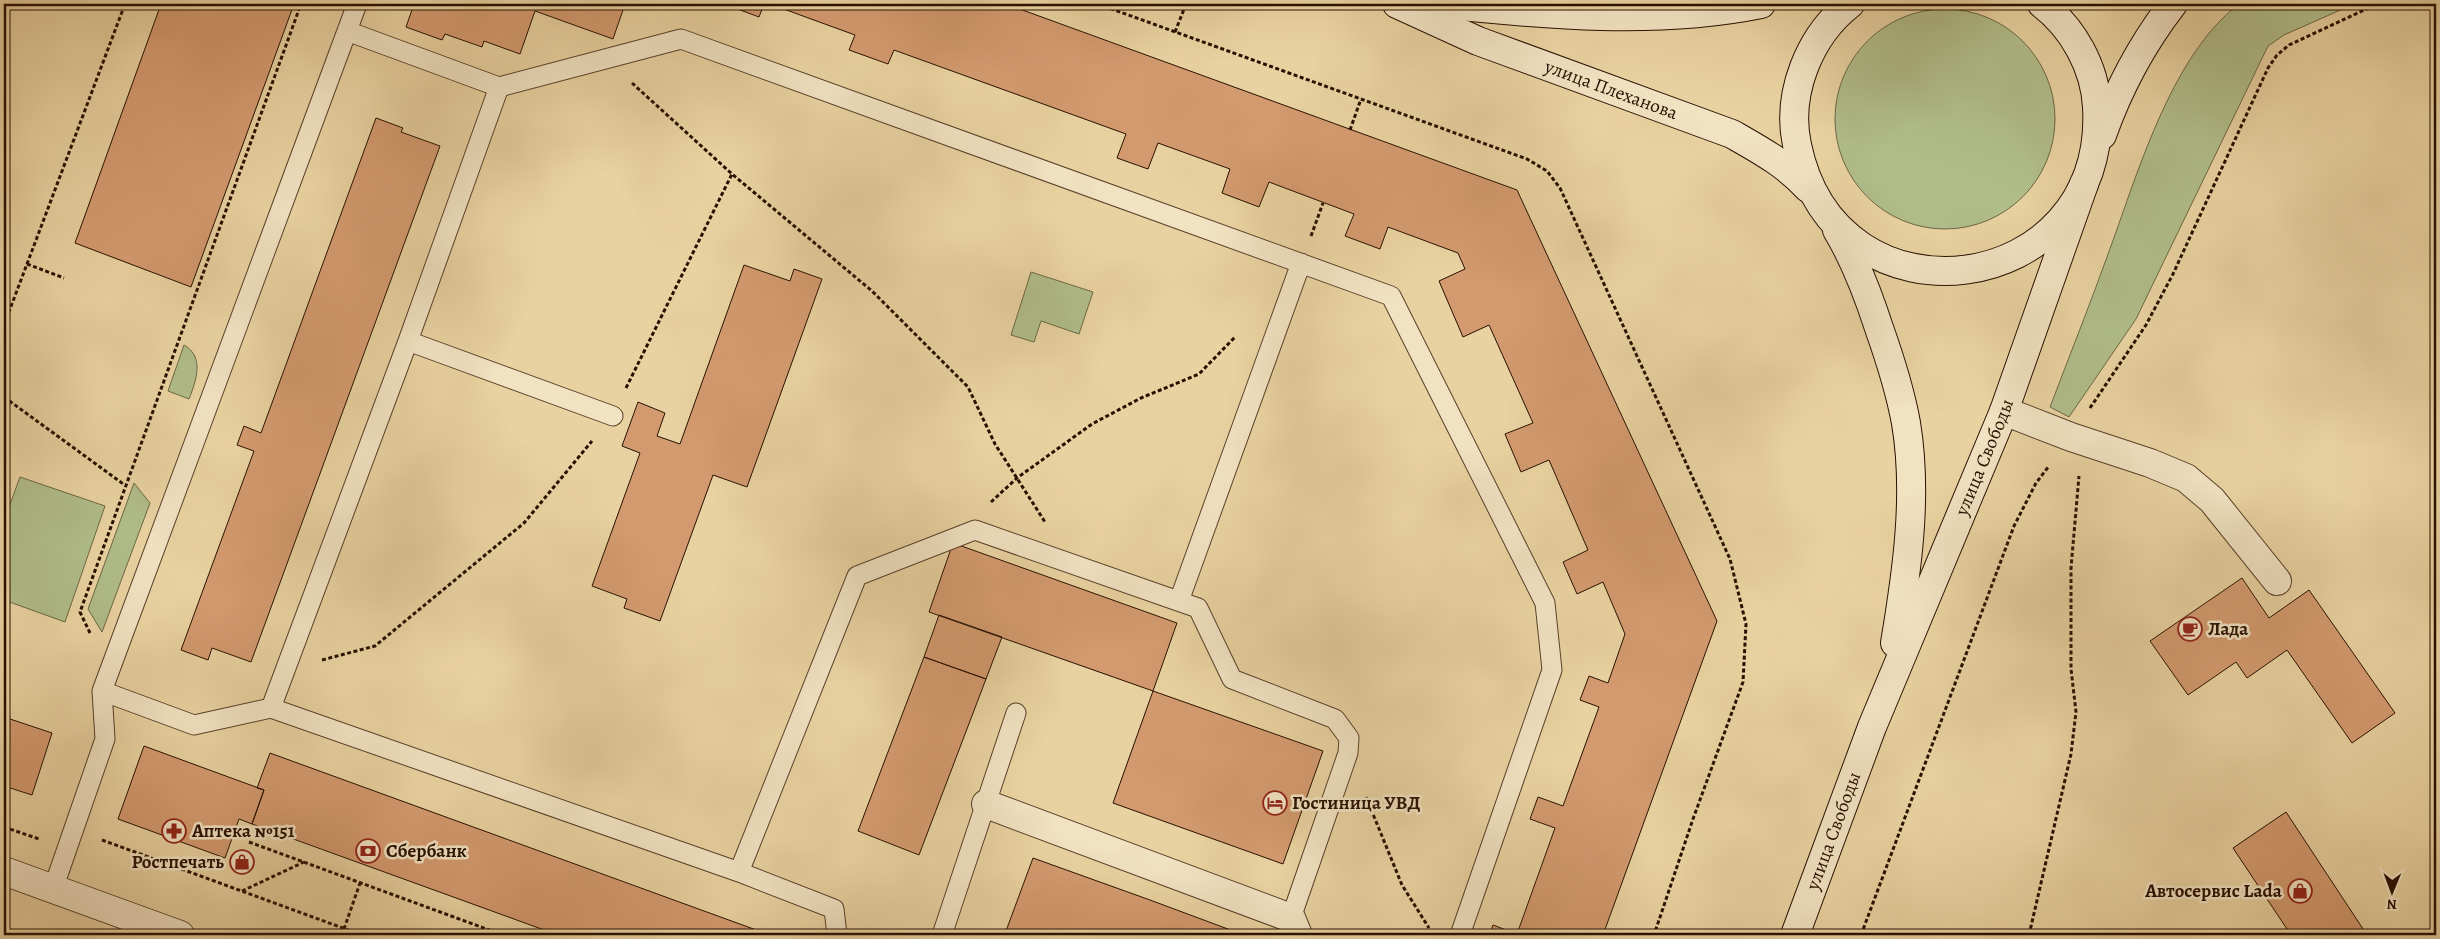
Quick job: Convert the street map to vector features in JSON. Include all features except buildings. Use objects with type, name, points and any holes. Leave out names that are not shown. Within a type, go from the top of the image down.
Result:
[{"type":"main road","name":"улица Плеханова","points":[[1397,4],[1478,41],[1732,134],[1789,169],[1813,194]]},
{"type":"main road","points":[[1442,4],[1568,14],[1634,15],[1739,8],[1761,4]]},
{"type":"main road","points":[[1850,4],[1840,11],[1819,36],[1803,68],[1795,102],[1795,136],[1801,168],[1813,194],[1829,218],[1850,239],[1893,264],[1941,272],[1980,268],[2013,257],[2041,239],[2069,210],[2084,184],[2127,74],[2157,24],[2172,4]]},
{"type":"main road","points":[[2042,4],[2053,12],[2075,40],[2089,68],[2096,98],[2098,126],[2094,155]]},
{"type":"main road","name":"улица Свободы","points":[[1795,935],[1872,727],[2004,411],[2084,184]]},
{"type":"main road","name":"улица Свободы","points":[[1829,218],[1847,247],[1871,304],[1893,370],[1907,432],[1910,476],[1910,534],[1904,588],[1893,654],[1872,727]]},
{"type":"main road","points":[[2004,411],[2070,437],[2150,463],[2186,478],[2212,500],[2277,581]]},
{"type":"main road","points":[[986,804],[1294,927]]},
{"type":"main road","points":[[4,871],[180,935]]},
{"type":"lane","points":[[53,889],[105,740],[102,691],[357,4]]},
{"type":"lane","points":[[347,31],[499,87],[680,39],[1391,296],[1545,603],[1552,670],[1460,935]]},
{"type":"lane","points":[[271,708],[408,341],[499,87]]},
{"type":"lane","points":[[1180,602],[1301,263]]},
{"type":"lane","points":[[408,341],[613,416]]},
{"type":"lane","points":[[739,872],[857,576],[975,530],[1198,608],[1232,679],[1335,719],[1349,738],[1348,753],[1294,927]]},
{"type":"lane","points":[[102,691],[194,725],[271,708],[739,872],[834,909],[838,935]]},
{"type":"lane","points":[[942,935],[1016,713]]},
{"type":"path","points":[[4,325],[125,4]]},
{"type":"path","points":[[91,635],[80,612],[301,4]]},
{"type":"path","points":[[1098,4],[1527,159],[1547,171],[1560,188],[1730,560],[1746,624],[1743,682],[1693,819],[1654,935]]},
{"type":"path","points":[[1175,32],[1186,4]]},
{"type":"path","points":[[1861,935],[2014,526],[2036,483],[2146,326],[2173,274],[2268,68],[2277,55],[2289,45],[2377,4]]},
{"type":"path","points":[[606,59],[732,174],[872,290],[968,387],[995,444],[1073,564]]},
{"type":"path","points":[[1350,130],[1361,99]]},
{"type":"path","points":[[285,670],[375,646],[524,523],[613,416],[732,174]]},
{"type":"path","points":[[28,264],[64,278]]},
{"type":"path","points":[[955,537],[1017,478],[1092,424],[1142,398],[1199,374],[1236,336]]},
{"type":"path","points":[[4,397],[126,486]]},
{"type":"path","points":[[2029,935],[2071,754],[2076,712],[2071,669],[2071,577],[2079,471],[2070,437]]},
{"type":"path","points":[[1348,753],[1402,885],[1433,935]]},
{"type":"path","points":[[4,827],[51,843],[104,840],[362,935]]},
{"type":"path","points":[[249,842],[503,935]]},
{"type":"path","points":[[242,891],[304,862]]},
{"type":"path","points":[[344,929],[360,883]]},
{"type":"green space","points":[[2239,4],[2354,4],[2284,35],[2268,46],[2136,319],[2069,417],[2050,407],[2143,156],[2175,86],[2193,54],[2215,27]]},
{"type":"green space","points":[[1945,9],[1966,11],[1987,17],[2023,41],[2047,77],[2053,98],[2055,119],[2053,140],[2047,161],[2023,197],[1987,221],[1966,227],[1945,229],[1924,227],[1903,221],[1867,197],[1843,161],[1837,140],[1835,119],[1837,98],[1843,77],[1867,41],[1903,17],[1924,11]]},
{"type":"green space","points":[[1031,272],[1093,292],[1079,334],[1041,321],[1034,342],[1011,335]]},
{"type":"green space","points":[[184,345],[191,350],[197,363],[196,377],[189,399],[168,391]]},
{"type":"green space","points":[[20,477],[105,506],[65,622],[4,600],[4,521]]},
{"type":"green space","points":[[134,483],[150,503],[102,632],[88,609]]},
{"type":"place","name":"Лада","points":[[2190,629]]},
{"type":"place","name":"Гостиница УВД","points":[[1275,803]]},
{"type":"place","name":"Аптека №151","points":[[174,831]]},
{"type":"place","name":"Сбербанк","points":[[368,851]]},
{"type":"place","name":"Ростпечать","points":[[242,862]]},
{"type":"place","name":"Автосервис Lada","points":[[2300,891]]}]
